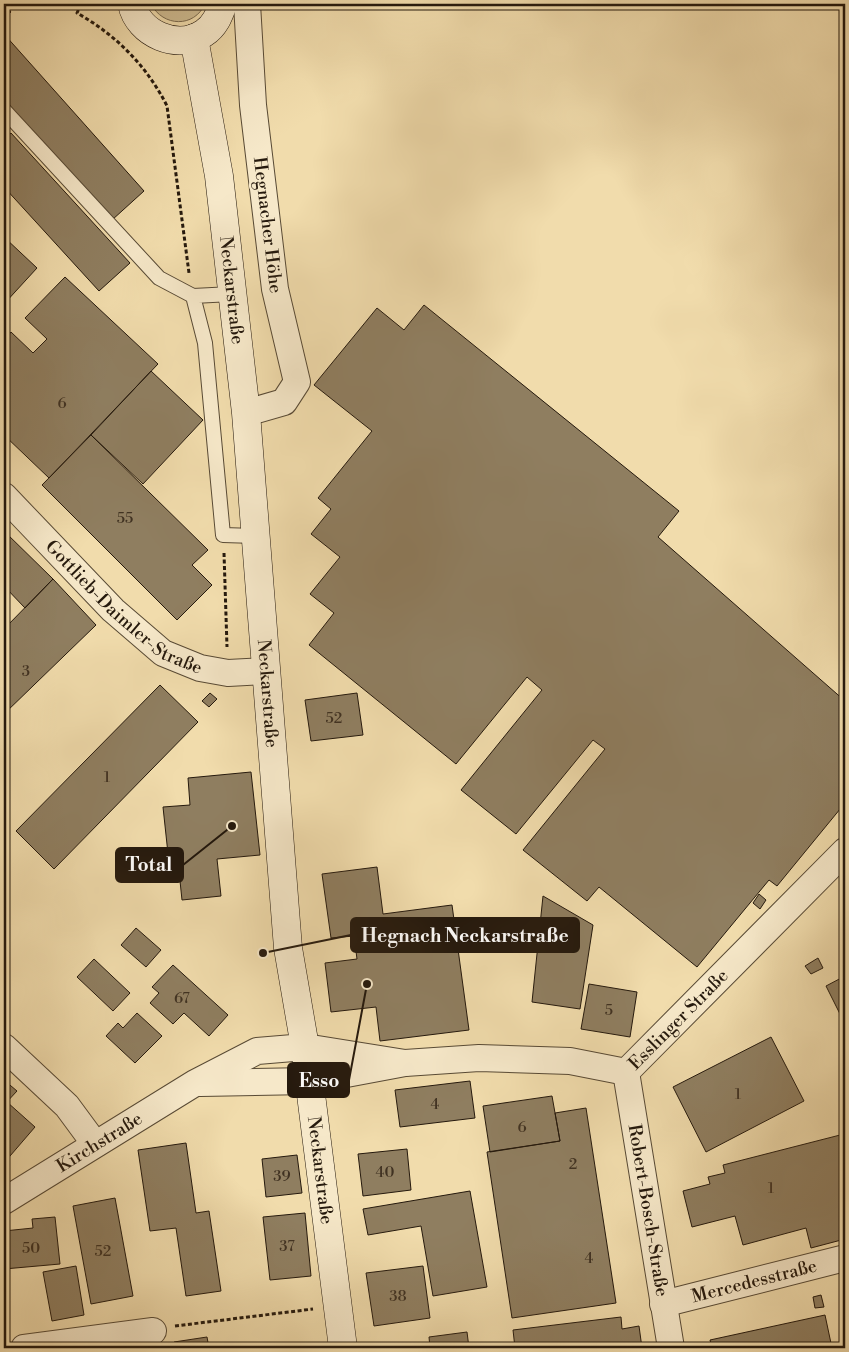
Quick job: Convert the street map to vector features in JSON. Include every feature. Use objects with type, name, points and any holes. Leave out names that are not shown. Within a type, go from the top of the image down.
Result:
[{"type":"main road","points":[[132,4],[143,24],[154,33],[176,41],[194,38],[204,33],[218,18],[223,4]]},
{"type":"main road","name":"Neckarstraße","points":[[194,38],[219,176],[246,413],[288,948],[309,1081],[343,1348]]},
{"type":"street","name":"Hegnacher Höhe","points":[[246,413],[284,402],[297,382],[275,289],[253,105],[247,4]]},
{"type":"street","name":"Gottlieb-Daimler-Straße","points":[[5,498],[113,610],[163,653],[200,668],[228,673],[266,671]]},
{"type":"street","name":"Esslinger Straße","points":[[309,1081],[405,1064],[479,1058],[570,1060],[626,1072],[845,851]]},
{"type":"street","points":[[4,1047],[67,1106],[95,1144]]},
{"type":"street","name":"Esslinger Straße","points":[[304,1047],[405,1064]]},
{"type":"street","name":"Kirchstraße","points":[[4,1200],[195,1083],[257,1051],[304,1047]]},
{"type":"street","name":"Robert-Bosch-Straße","points":[[626,1072],[671,1348]]},
{"type":"street","points":[[195,1083],[309,1081]]},
{"type":"street","name":"Mercedesstraße","points":[[663,1304],[845,1258]]},
{"type":"street","points":[[24,1348],[153,1331]]},
{"type":"lane","points":[[4,110],[159,278],[192,296],[232,294]]},
{"type":"lane","points":[[192,296],[205,343],[223,535],[255,536]]},
{"type":"path","points":[[80,4],[77,13],[99,25],[142,66],[156,84],[167,106],[192,296]]},
{"type":"path","points":[[223,535],[228,673]]},
{"type":"path","points":[[153,1331],[183,1324],[338,1307]]},
{"type":"shaded area","points":[[151,4],[205,4],[194,17],[178,22],[163,17],[156,12]]},
{"type":"building","points":[[4,4],[11,12],[4,18]]},
{"type":"building","points":[[4,34],[144,191],[112,220],[4,99]]},
{"type":"building","points":[[4,121],[10,128],[4,134]]},
{"type":"building","points":[[11,133],[130,263],[99,291],[4,187],[4,139]]},
{"type":"building","points":[[4,237],[37,268],[4,304]]},
{"type":"building","points":[[65,277],[158,364],[49,478],[4,435],[4,341],[11,332],[33,353],[47,339],[25,318]]},
{"type":"building","points":[[424,305],[679,511],[658,537],[845,701],[845,803],[777,886],[769,880],[697,967],[599,887],[587,901],[523,850],[605,749],[593,740],[516,834],[461,790],[542,690],[527,677],[456,764],[309,645],[334,613],[310,594],[340,557],[311,534],[331,509],[318,498],[372,431],[314,385],[377,308],[404,330]]},
{"type":"building","points":[[151,371],[203,420],[143,484],[91,435]]},
{"type":"building","points":[[91,435],[208,550],[192,565],[212,585],[177,620],[42,485]]},
{"type":"building","points":[[4,531],[53,579],[25,608],[4,586]]},
{"type":"building","points":[[53,579],[96,625],[4,714],[4,629]]},
{"type":"building","points":[[160,685],[198,722],[54,869],[16,831]]},
{"type":"building","points":[[210,693],[217,699],[209,707],[202,701]]},
{"type":"building","points":[[357,693],[363,735],[311,741],[305,700]]},
{"type":"building","points":[[251,772],[260,855],[217,859],[221,896],[182,900],[178,862],[169,863],[163,807],[190,805],[188,778]]},
{"type":"building","points":[[377,867],[383,914],[452,905],[469,1030],[380,1041],[376,1007],[331,1012],[325,963],[357,959],[354,936],[331,938],[322,874]]},
{"type":"building","points":[[759,894],[766,900],[760,909],[753,903]]},
{"type":"building","points":[[543,896],[593,925],[580,1009],[532,1002]]},
{"type":"building","points":[[136,928],[161,950],[146,967],[121,945]]},
{"type":"building","points":[[818,958],[823,968],[811,974],[805,966]]},
{"type":"building","points":[[94,959],[130,993],[113,1011],[77,977]]},
{"type":"building","points":[[173,965],[228,1015],[209,1036],[184,1013],[173,1024],[150,1003],[159,993],[152,987]]},
{"type":"building","points":[[845,976],[845,1024],[826,986]]},
{"type":"building","points":[[589,984],[637,992],[630,1037],[581,1029]]},
{"type":"building","points":[[137,1013],[162,1036],[135,1063],[106,1036],[118,1023],[123,1028]]},
{"type":"building","points":[[771,1037],[804,1101],[706,1152],[673,1087]]},
{"type":"building","points":[[4,1080],[17,1091],[4,1105]]},
{"type":"building","points":[[470,1081],[475,1118],[400,1127],[395,1090]]},
{"type":"building","points":[[552,1096],[560,1141],[490,1152],[483,1106]]},
{"type":"building","points":[[7,1102],[35,1127],[4,1163],[4,1105]]},
{"type":"building","points":[[586,1108],[616,1303],[512,1318],[487,1152],[560,1141],[555,1113]]},
{"type":"building","points":[[844,1134],[845,1239],[811,1248],[806,1228],[743,1245],[735,1216],[692,1227],[683,1191],[710,1184],[708,1177],[725,1173],[723,1165]]},
{"type":"building","points":[[186,1143],[196,1213],[209,1211],[221,1291],[186,1296],[176,1228],[150,1231],[138,1150]]},
{"type":"building","points":[[407,1149],[411,1190],[363,1196],[358,1154]]},
{"type":"building","points":[[297,1155],[302,1193],[266,1197],[262,1159]]},
{"type":"building","points":[[470,1191],[487,1287],[433,1296],[421,1226],[368,1235],[363,1209]]},
{"type":"building","points":[[115,1198],[133,1296],[91,1304],[73,1206]]},
{"type":"building","points":[[305,1213],[311,1276],[270,1280],[263,1217]]},
{"type":"building","points":[[55,1217],[60,1264],[4,1269],[4,1231],[33,1228],[32,1219]]},
{"type":"building","points":[[76,1266],[84,1315],[52,1321],[43,1272]]},
{"type":"building","points":[[423,1266],[430,1318],[374,1326],[366,1273]]},
{"type":"building","points":[[821,1295],[824,1307],[815,1308],[813,1297]]},
{"type":"building","points":[[825,1315],[832,1348],[712,1348],[710,1340]]},
{"type":"building","points":[[621,1317],[622,1329],[639,1326],[642,1348],[515,1348],[513,1330]]},
{"type":"building","points":[[467,1332],[469,1348],[430,1348],[429,1337]]},
{"type":"building","points":[[207,1337],[209,1348],[175,1348],[174,1342]]},
{"type":"place","name":"Total","points":[[232,826]]},
{"type":"place","name":"Hegnach Neckarstraße","points":[[263,953]]},
{"type":"place","name":"Esso","points":[[367,984]]}]
